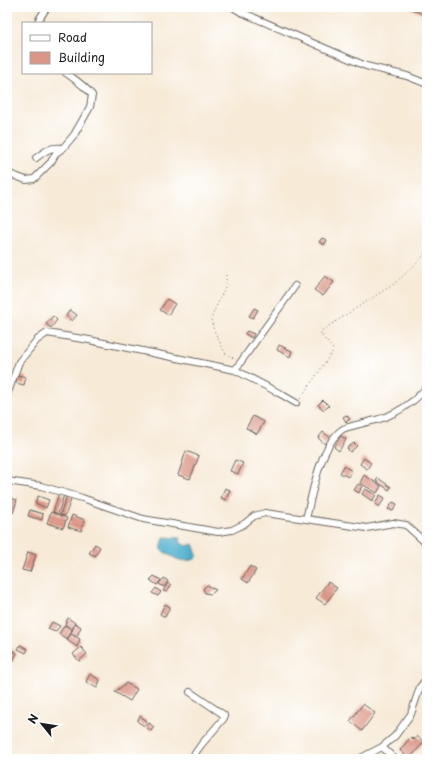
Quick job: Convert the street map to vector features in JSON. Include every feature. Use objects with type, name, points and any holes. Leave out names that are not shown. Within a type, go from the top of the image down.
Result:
[{"type":"street","points":[[38,22],[47,7]]},
{"type":"street","points":[[233,7],[241,12],[366,66],[407,76],[427,84]]},
{"type":"street","points":[[7,173],[26,180],[34,179],[51,162],[56,153],[63,148],[74,135],[90,107],[92,95],[80,82],[68,74]]},
{"type":"street","points":[[36,158],[49,149],[63,148]]},
{"type":"street","points":[[235,370],[295,286]]},
{"type":"street","points":[[7,395],[18,362],[37,340],[47,333],[89,340],[235,370],[296,403]]},
{"type":"street","points":[[306,519],[320,463],[337,435],[344,429],[390,416],[414,400],[427,387]]},
{"type":"street","points":[[7,481],[40,486],[82,498],[143,519],[218,532],[232,530],[244,524],[254,516],[265,513],[367,528],[393,523],[406,525],[427,544]]},
{"type":"street","points":[[359,759],[382,748],[395,736],[411,714],[420,687],[427,678]]},
{"type":"street","points":[[190,692],[224,715],[224,718],[191,759]]},
{"type":"street","points":[[382,748],[395,759]]},
{"type":"path","points":[[296,403],[298,403],[333,351],[321,334],[324,329],[394,284],[418,262],[427,251]]},
{"type":"path","points":[[226,275],[224,290],[211,320],[225,353],[240,362]]},
{"type":"water","points":[[164,537],[181,538],[180,542],[186,546],[193,544],[197,554],[195,559],[185,561],[181,560],[161,550]]},
{"type":"building","points":[[408,7],[427,7],[427,8],[424,15]]},
{"type":"building","points":[[322,238],[327,240],[324,245],[319,242]]},
{"type":"building","points":[[325,276],[334,282],[323,296],[314,290]]},
{"type":"building","points":[[167,299],[175,304],[168,315],[160,310]]},
{"type":"building","points":[[254,308],[258,310],[253,318],[249,316]]},
{"type":"building","points":[[70,310],[77,315],[72,321],[66,316]]},
{"type":"building","points":[[53,316],[57,320],[51,328],[46,324]]},
{"type":"building","points":[[247,331],[254,334],[252,338],[245,334]]},
{"type":"building","points":[[279,345],[292,351],[290,357],[277,350]]},
{"type":"building","points":[[17,375],[26,377],[24,385],[16,383]]},
{"type":"building","points":[[323,400],[329,406],[324,410],[318,405]]},
{"type":"building","points":[[346,415],[350,419],[346,422],[343,417]]},
{"type":"building","points":[[253,416],[264,422],[257,434],[246,428]]},
{"type":"building","points":[[323,432],[331,438],[325,444],[318,438]]},
{"type":"building","points":[[341,436],[346,439],[339,451],[334,447]]},
{"type":"building","points":[[354,443],[357,446],[350,452],[347,448]]},
{"type":"building","points":[[186,451],[199,456],[190,479],[178,475]]},
{"type":"building","points":[[364,458],[371,463],[367,469],[360,464]]},
{"type":"building","points":[[235,460],[243,463],[238,474],[230,471]]},
{"type":"building","points":[[344,466],[352,471],[348,477],[340,473]]},
{"type":"building","points":[[364,475],[381,486],[377,493],[360,483]]},
{"type":"building","points":[[378,478],[391,487],[389,490],[376,481]]},
{"type":"building","points":[[358,484],[362,486],[359,493],[354,490]]},
{"type":"building","points":[[225,488],[230,490],[226,500],[221,498]]},
{"type":"building","points":[[365,489],[376,495],[372,501],[362,494]]},
{"type":"building","points":[[59,493],[64,495],[58,514],[53,512]]},
{"type":"building","points":[[67,495],[72,497],[65,516],[60,515]]},
{"type":"building","points":[[380,495],[385,498],[379,507],[375,504]]},
{"type":"building","points":[[38,496],[49,500],[46,508],[35,503]]},
{"type":"building","points":[[7,497],[17,500],[13,513],[7,512]]},
{"type":"building","points":[[393,502],[397,504],[393,511],[388,509]]},
{"type":"building","points":[[30,510],[43,514],[42,520],[28,516]]},
{"type":"building","points":[[51,512],[67,518],[63,528],[47,523]]},
{"type":"building","points":[[72,515],[85,520],[81,531],[68,527]]},
{"type":"building","points":[[95,544],[100,547],[95,556],[89,553]]},
{"type":"building","points":[[28,552],[36,555],[30,572],[22,570]]},
{"type":"building","points":[[250,566],[256,570],[248,583],[242,579]]},
{"type":"building","points":[[154,576],[161,580],[157,585],[150,580]]},
{"type":"building","points":[[164,578],[168,581],[164,587],[159,584]]},
{"type":"building","points":[[328,582],[337,588],[325,604],[316,598]]},
{"type":"building","points":[[168,583],[171,585],[167,592],[163,591]]},
{"type":"building","points":[[207,585],[216,590],[211,594],[205,593],[203,589]]},
{"type":"building","points":[[156,588],[161,592],[158,596],[152,593]]},
{"type":"building","points":[[165,604],[170,607],[165,617],[160,614]]},
{"type":"building","points":[[68,618],[75,623],[72,630],[65,624]]},
{"type":"building","points":[[52,622],[60,626],[55,632],[48,629]]},
{"type":"building","points":[[75,623],[81,627],[77,636],[71,633]]},
{"type":"building","points":[[65,625],[72,630],[67,639],[59,634]]},
{"type":"building","points":[[71,634],[80,639],[77,647],[67,640]]},
{"type":"building","points":[[20,645],[28,649],[26,653],[18,649]]},
{"type":"building","points":[[81,647],[87,654],[79,661],[73,654]]},
{"type":"building","points":[[10,649],[17,653],[12,663],[7,660],[7,655]]},
{"type":"building","points":[[90,674],[100,680],[97,688],[86,682]]},
{"type":"building","points":[[126,683],[137,689],[130,701],[115,692]]},
{"type":"building","points":[[363,704],[375,713],[362,731],[350,721]]},
{"type":"building","points":[[140,716],[147,721],[144,726],[137,721]]},
{"type":"building","points":[[149,723],[154,727],[151,731],[146,727]]},
{"type":"building","points":[[417,736],[424,742],[409,759],[400,750],[411,737],[414,740]]}]
